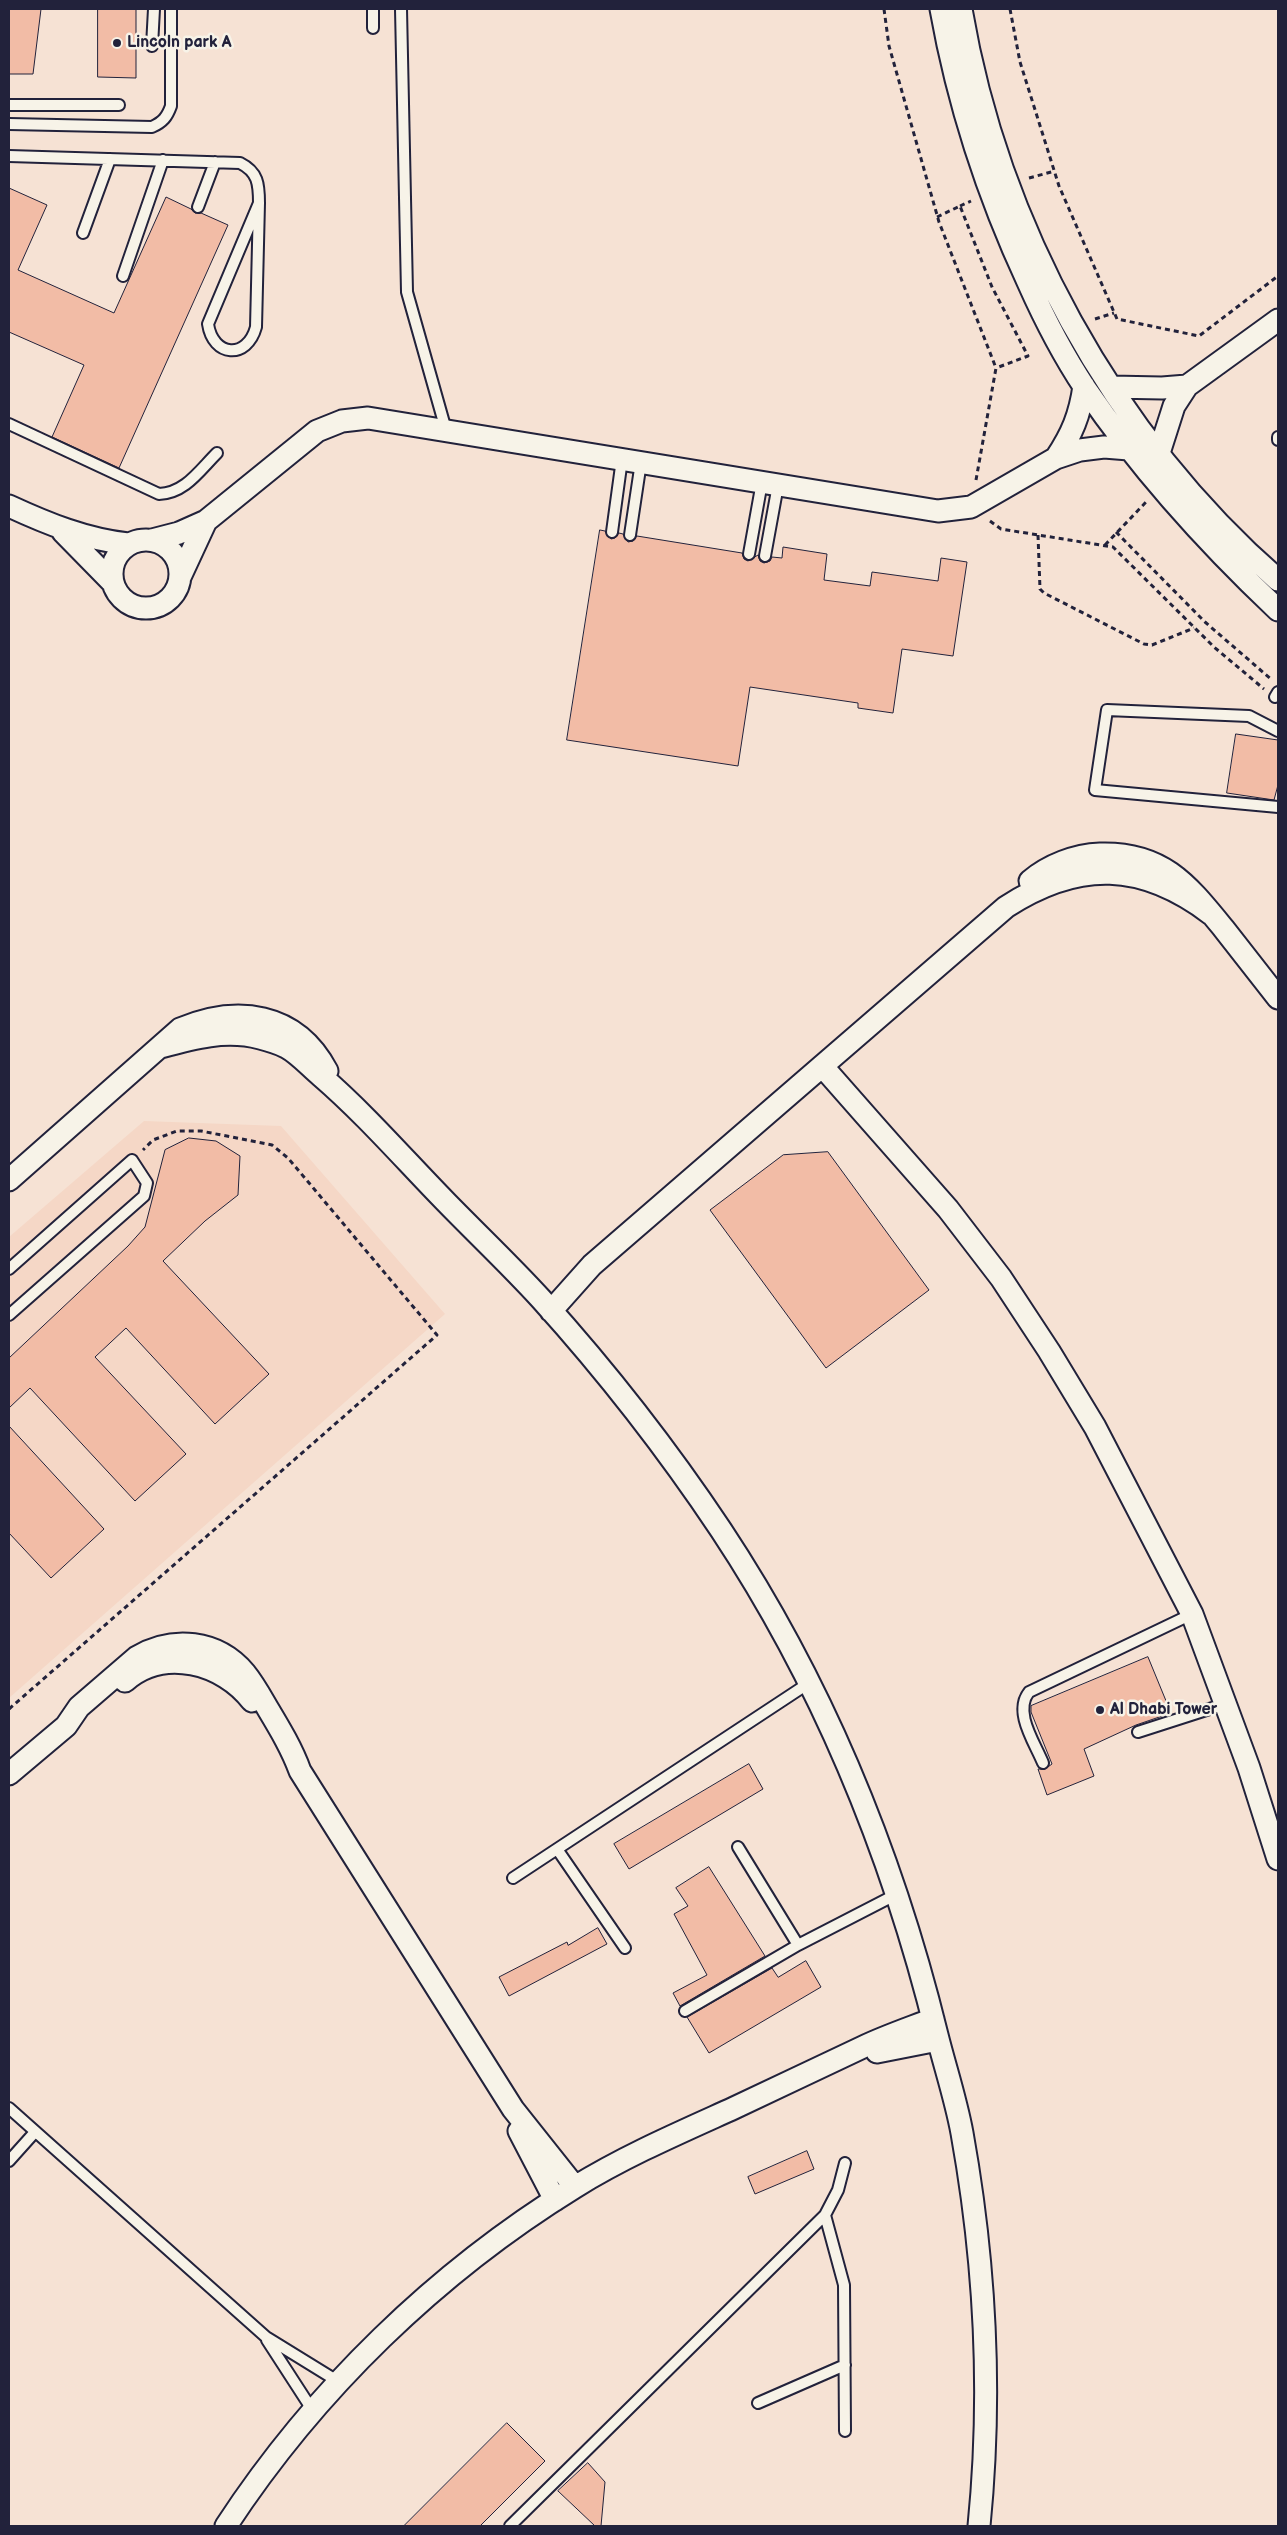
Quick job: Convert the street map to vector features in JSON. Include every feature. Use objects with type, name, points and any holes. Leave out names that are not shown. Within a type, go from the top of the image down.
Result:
[{"type":"street","points":[[941,9],[952,67],[974,151],[1004,232],[1041,311],[1084,386],[1160,488],[1225,560],[1278,610]]},
{"type":"street","points":[[961,9],[967,43],[985,116],[1008,184],[1042,264],[1072,323],[1111,387],[1159,453],[1235,539],[1278,580]]},
{"type":"street","points":[[1159,453],[1174,406],[1187,386],[1278,320]]},
{"type":"street","points":[[1056,458],[1071,436],[1081,412],[1084,386]]},
{"type":"street","points":[[1111,387],[1162,388],[1187,386]]},
{"type":"street","points":[[152,540],[180,532],[206,521],[317,431],[342,421],[368,418],[938,511],[971,506],[1056,458],[1088,449],[1104,447],[1129,448]]},
{"type":"street","points":[[9,506],[59,529],[105,542],[128,544],[144,539],[162,543],[173,553],[180,567],[180,577]]},
{"type":"street","points":[[59,529],[112,582],[123,600],[143,608],[153,608],[172,597],[206,521]]},
{"type":"street","points":[[112,582],[111,571],[114,560],[128,544]]},
{"type":"street","points":[[545,1304],[823,1067],[1006,907],[1029,892],[1055,881],[1082,874],[1110,873],[1138,876],[1164,884],[1189,897],[1211,914],[1278,998]]},
{"type":"street","points":[[9,1180],[160,1047],[196,1038],[225,1034],[256,1037],[286,1048],[335,1088],[545,1304],[609,1378],[687,1480],[757,1588],[809,1683],[850,1770],[878,1839],[925,1984],[961,2128],[973,2205],[981,2282],[984,2438],[979,2526]]},
{"type":"street","points":[[823,1067],[948,1209],[1001,1278],[1049,1351],[1095,1427],[1192,1614],[1250,1768],[1278,1859]]},
{"type":"street","points":[[9,1774],[66,1726],[87,1714],[133,1674],[164,1663],[198,1664],[213,1669],[240,1687],[251,1700],[284,1753],[300,1771],[513,2109],[575,2187]]},
{"type":"street","points":[[226,2526],[246,2496],[338,2382],[383,2336],[435,2290],[490,2246],[575,2187],[669,2138],[852,2053],[933,2019]]},
{"type":"street","points":[[852,2053],[882,2051],[938,2040]]},
{"type":"street","points":[[513,2109],[517,2127],[555,2200]]},
{"type":"lane","points":[[152,46],[154,9]]},
{"type":"lane","points":[[9,124],[152,127],[161,123],[168,115],[171,106],[171,9]]},
{"type":"lane","points":[[373,9],[373,28]]},
{"type":"lane","points":[[401,9],[407,292],[446,430]]},
{"type":"lane","points":[[9,105],[120,105]]},
{"type":"lane","points":[[9,156],[240,163],[250,168],[257,176],[259,203],[256,327],[253,338],[246,346],[236,350],[225,349],[215,344],[210,335],[208,324],[259,203]]},
{"type":"lane","points":[[83,232],[110,159]]},
{"type":"lane","points":[[123,276],[163,160]]},
{"type":"lane","points":[[198,207],[215,162]]},
{"type":"lane","points":[[9,424],[159,494],[172,494],[183,487],[217,453]]},
{"type":"lane","points":[[612,532],[632,461]]},
{"type":"lane","points":[[630,535],[632,461]]},
{"type":"lane","points":[[750,554],[770,483]]},
{"type":"lane","points":[[765,556],[770,483]]},
{"type":"lane","points":[[1278,731],[1249,716],[1107,710],[1095,790],[1278,807]]},
{"type":"lane","points":[[9,1268],[132,1160],[146,1183],[144,1196],[9,1315]]},
{"type":"lane","points":[[1043,1763],[1023,1716],[1023,1702],[1029,1692],[1192,1614]]},
{"type":"lane","points":[[513,1878],[809,1683]]},
{"type":"lane","points":[[1138,1732],[1225,1704]]},
{"type":"lane","points":[[738,1847],[798,1944]]},
{"type":"lane","points":[[557,1849],[624,1948]]},
{"type":"lane","points":[[685,2011],[798,1944],[897,1894]]},
{"type":"lane","points":[[9,2108],[266,2337],[338,2382]]},
{"type":"lane","points":[[9,2161],[35,2132]]},
{"type":"lane","points":[[510,2526],[825,2215],[838,2190],[845,2163]]},
{"type":"lane","points":[[825,2215],[844,2285],[845,2431]]},
{"type":"lane","points":[[266,2337],[313,2411]]},
{"type":"lane","points":[[758,2403],[845,2365]]},
{"type":"path","points":[[884,9],[889,46],[937,217],[996,368],[971,506],[1001,529],[1113,547],[1194,628],[1276,695]]},
{"type":"path","points":[[1010,9],[1020,62],[1059,186],[1117,319],[1200,336],[1278,276]]},
{"type":"path","points":[[937,217],[960,206],[992,287],[1028,356],[996,368]]},
{"type":"path","points":[[1104,546],[1160,488]]},
{"type":"path","points":[[1116,532],[1205,622],[1278,685]]},
{"type":"path","points":[[1038,535],[1040,589],[1044,593],[1144,644],[1152,645],[1194,628]]},
{"type":"path","points":[[9,1710],[437,1335],[288,1158],[272,1145],[201,1131],[176,1131],[153,1140],[132,1160]]},
{"type":"shaded area","points":[[144,1121],[281,1126],[445,1314],[9,1698],[9,1237]]},
{"type":"building","points":[[9,9],[41,9],[33,74],[9,74]]},
{"type":"building","name":"Lincoln park A","points":[[98,9],[136,9],[136,78],[98,77]]},
{"type":"building","points":[[9,188],[47,205],[18,270],[114,313],[166,197],[191,209],[195,213],[201,213],[228,225],[119,468],[52,437],[84,365],[9,332]]},
{"type":"building","points":[[600,530],[605,531],[611,539],[615,538],[619,533],[623,534],[628,542],[633,541],[637,536],[742,553],[744,559],[748,561],[758,555],[760,561],[764,563],[770,561],[772,557],[782,558],[783,547],[827,554],[824,580],[870,586],[872,572],[938,581],[941,558],[967,562],[953,656],[902,649],[893,713],[858,708],[858,703],[750,687],[738,766],[567,740]]},
{"type":"building","points":[[1236,734],[1278,740],[1278,785],[1274,800],[1227,793]]},
{"type":"building","points":[[189,1138],[216,1141],[240,1156],[238,1195],[205,1221],[163,1261],[269,1374],[215,1424],[126,1328],[95,1357],[186,1454],[135,1501],[30,1388],[9,1408],[9,1358],[128,1246],[145,1227],[165,1150]]},
{"type":"building","points":[[828,1152],[929,1290],[826,1368],[710,1210],[783,1155]]},
{"type":"building","points":[[9,1426],[104,1529],[51,1578],[9,1533]]},
{"type":"building","name":"Al Dhabi Tower","points":[[1148,1657],[1171,1713],[1136,1725],[1084,1749],[1094,1776],[1047,1795],[1038,1769],[1045,1769],[1052,1764],[1031,1712],[1031,1706]]},
{"type":"building","points":[[749,1764],[763,1789],[629,1869],[614,1844]]},
{"type":"building","points":[[709,1867],[765,1956],[680,2006],[673,1993],[707,1975],[674,1914],[688,1906],[676,1888]]},
{"type":"building","points":[[598,1928],[607,1944],[509,1996],[499,1977],[567,1942],[568,1945]]},
{"type":"building","points":[[806,1961],[821,1987],[709,2053],[687,2017],[772,1968],[778,1977]]},
{"type":"building","points":[[807,2151],[814,2169],[755,2194],[748,2177]]},
{"type":"building","points":[[507,2423],[545,2461],[480,2526],[404,2526]]},
{"type":"building","points":[[588,2463],[605,2482],[601,2526],[595,2526],[558,2491]]},
{"type":"place","name":"Lincoln park A","points":[[117,43]]},
{"type":"place","name":"Al Dhabi Tower","points":[[1100,1710]]}]
